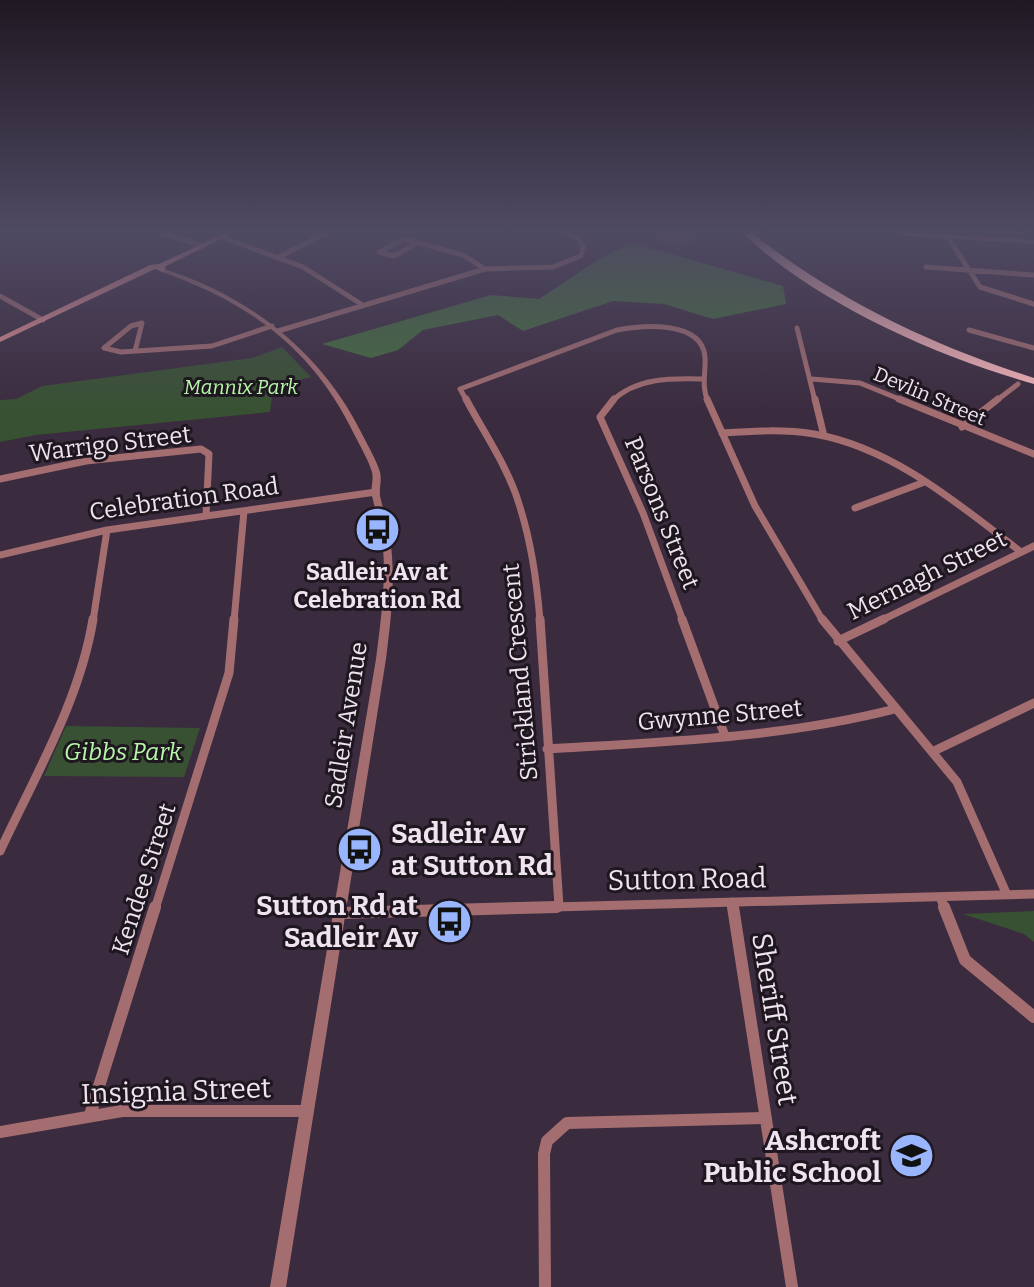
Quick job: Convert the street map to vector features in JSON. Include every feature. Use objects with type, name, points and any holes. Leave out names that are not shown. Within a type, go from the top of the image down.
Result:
[{"type":"main road","points":[[0,340],[103,293]]},
{"type":"main road","points":[[817,293],[847,313],[938,356],[1034,389]]},
{"type":"main road","points":[[832,293],[889,326],[968,360],[1034,381]]},
{"type":"street","name":"Sadleir Avenue","points":[[217,293],[275,329],[308,358],[340,397],[374,471],[376,492],[382,505],[389,564],[387,612],[341,913],[278,1287]]},
{"type":"street","points":[[344,293],[361,304]]},
{"type":"street","points":[[135,351],[142,323],[134,324],[104,348],[114,352],[135,351],[219,345],[400,293]]},
{"type":"street","points":[[996,293],[1034,304]]},
{"type":"street","points":[[0,296],[43,320]]},
{"type":"street","name":"Strickland Crescent","points":[[559,906],[538,590],[519,504],[505,471],[460,389],[522,363],[637,326],[676,330],[695,339],[705,354],[704,393],[755,506],[823,621],[957,782],[1007,895]]},
{"type":"street","points":[[797,328],[824,436]]},
{"type":"street","points":[[969,330],[1034,348]]},
{"type":"street","name":"Parsons Street","points":[[702,379],[648,381],[624,390],[606,404],[600,417],[643,513],[725,736]]},
{"type":"street","name":"Devlin Street","points":[[812,379],[860,383],[1034,454]]},
{"type":"street","points":[[962,427],[1018,384]]},
{"type":"street","points":[[722,433],[780,432],[824,436],[863,449],[922,483],[1021,552]]},
{"type":"street","name":"Warrigo Street","points":[[0,479],[86,461],[201,449],[209,454],[206,516]]},
{"type":"street","points":[[855,508],[922,483]]},
{"type":"street","name":"Celebration Road","points":[[0,555],[107,530],[376,492]]},
{"type":"street","name":"Kendee Street","points":[[90,1115],[229,673],[244,511]]},
{"type":"street","points":[[0,851],[74,691],[88,650],[107,530]]},
{"type":"street","name":"Mernagh Street","points":[[838,641],[1034,546]]},
{"type":"street","points":[[934,751],[1034,703]]},
{"type":"street","name":"Gwynne Street","points":[[547,749],[725,736],[851,722],[895,709]]},
{"type":"street","name":"Sutton Road","points":[[341,913],[1034,894]]},
{"type":"street","points":[[940,897],[965,960],[1034,1017]]},
{"type":"street","name":"Sheriff Street","points":[[732,902],[792,1287]]},
{"type":"street","name":"Insignia Street","points":[[0,1132],[90,1115],[153,1110],[306,1111]]},
{"type":"street","points":[[545,1287],[544,1154],[547,1141],[567,1123],[766,1118]]},
{"type":"green space","points":[[548,293],[784,293],[786,304],[713,319],[664,304],[613,301],[523,331],[498,315],[423,330],[398,350],[371,358],[322,344],[491,295],[539,299]]},
{"type":"green space","name":"Mannix Park","points":[[282,347],[311,377],[273,387],[270,412],[36,435],[0,442],[0,400],[16,399],[42,386],[252,358]]},
{"type":"green space","name":"Gibbs Park","points":[[66,726],[200,728],[184,777],[44,776]]},
{"type":"green space","points":[[1034,911],[1034,942],[1024,934],[963,914]]},
{"type":"place","name":"Sadleir Av at Celebration Rd","points":[[377,530]]},
{"type":"place","name":"Sadleir Av at Sutton Rd","points":[[360,849]]},
{"type":"place","name":"Sutton Rd at Sadleir Av","points":[[449,921]]},
{"type":"place","name":"Ashcroft Public School","points":[[912,1156]]}]
